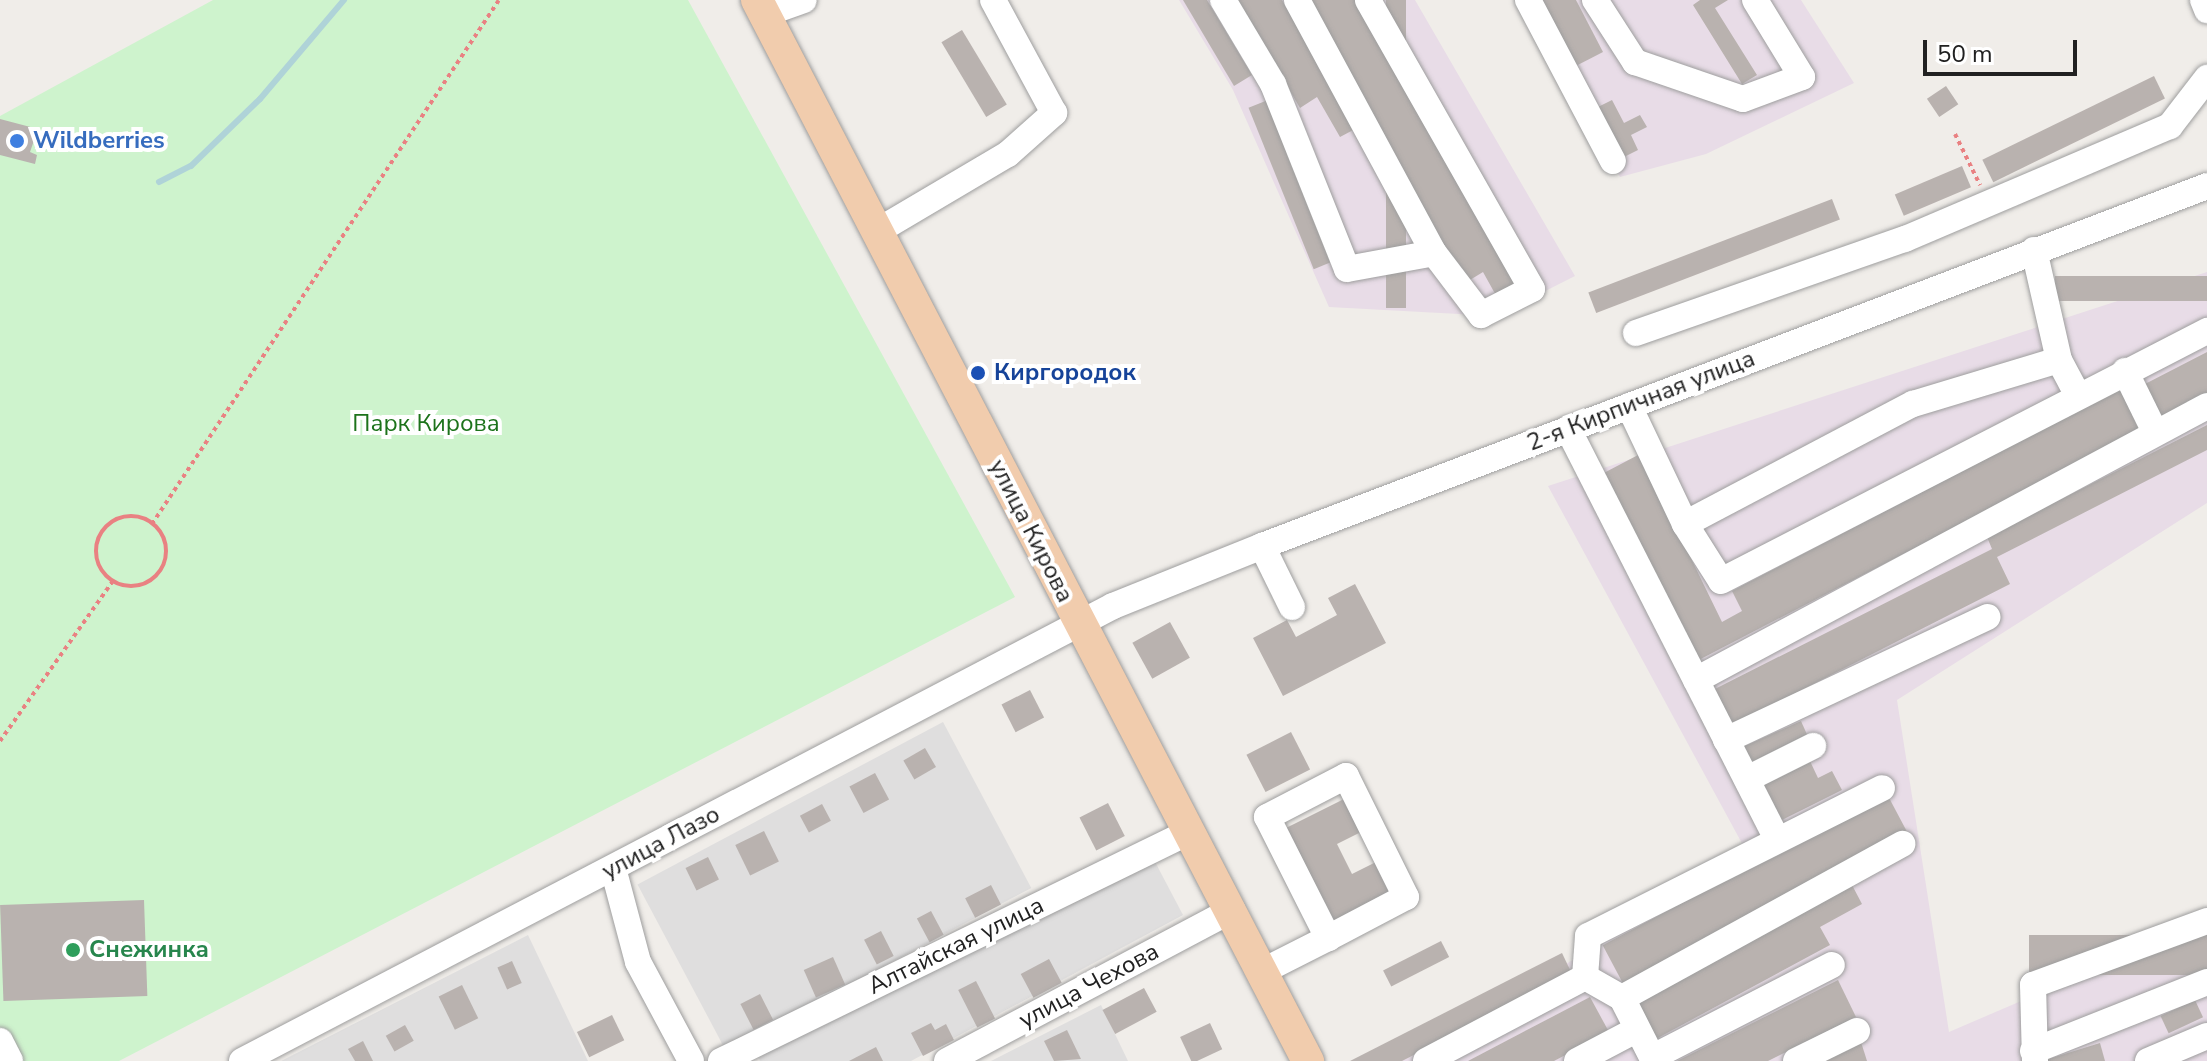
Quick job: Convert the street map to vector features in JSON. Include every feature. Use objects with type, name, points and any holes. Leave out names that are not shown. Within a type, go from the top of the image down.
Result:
[{"type":"main road","name":"улица Кирова","points":[[761,7],[1308,1061]]},
{"type":"street","points":[[761,7],[804,0]]},
{"type":"street","points":[[876,232],[1008,154],[1054,113],[993,0]]},
{"type":"street","points":[[1223,0],[1273,84],[1347,269],[1434,253]]},
{"type":"street","points":[[1297,0],[1434,253],[1481,315],[1532,289],[1368,0]]},
{"type":"street","points":[[1528,0],[1613,161]]},
{"type":"street","points":[[1595,0],[1635,62],[1743,99],[1802,77],[1755,0]]},
{"type":"street","points":[[2203,0],[2207,10]]},
{"type":"street","points":[[1636,333],[1905,239],[2170,126],[2207,78]]},
{"type":"street","name":"2-я Кирпичная улица","points":[[1078,623],[1262,546],[2207,186]]},
{"type":"street","points":[[2034,250],[2059,360],[2078,395]]},
{"type":"street","points":[[1629,406],[1685,524],[1721,581],[2207,331]]},
{"type":"street","points":[[1685,524],[1913,404],[2059,360]]},
{"type":"street","points":[[2125,371],[2155,432]]},
{"type":"street","points":[[1696,680],[2207,406]]},
{"type":"street","points":[[1568,429],[1777,839]]},
{"type":"street","points":[[1262,546],[1292,607]]},
{"type":"street","points":[[1726,740],[1987,617]]},
{"type":"street","name":"улица Лазо","points":[[242,1061],[1078,623]]},
{"type":"street","points":[[1747,779],[1813,746]]},
{"type":"street","points":[[1263,971],[1328,938],[1406,897],[1346,776],[1267,817],[1328,938]]},
{"type":"street","points":[[1585,977],[1588,936],[1882,788]]},
{"type":"street","name":"Алтайская улица","points":[[721,1061],[1191,831]]},
{"type":"street","points":[[1622,998],[1902,844]]},
{"type":"street","points":[[613,868],[638,962],[691,1061]]},
{"type":"street","name":"улица Чехова","points":[[947,1061],[1232,910]]},
{"type":"street","points":[[2207,921],[2033,985],[2034,1056],[2207,982]]},
{"type":"street","points":[[1585,977],[1622,998],[1636,1030],[1654,1059],[1832,965]]},
{"type":"street","points":[[1426,1061],[1585,977]]},
{"type":"street","points":[[1577,1061],[1636,1030]]},
{"type":"street","points":[[1796,1061],[1857,1031]]},
{"type":"street","points":[[2148,1061],[2207,1036]]},
{"type":"street","points":[[0,1041],[10,1061]]},
{"type":"path","points":[[152,524],[499,0]]},
{"type":"path","points":[[1955,134],[1987,202]]},
{"type":"path","points":[[125,517],[152,524],[165,541],[165,561],[161,570],[146,583],[136,586],[113,581],[97,562],[97,542],[101,533],[116,519],[125,517]]},
{"type":"path","points":[[0,741],[113,581]]},
{"type":"shaded area","points":[[1179,0],[1415,0],[1575,276],[1496,316],[1329,307],[1233,90]]},
{"type":"shaded area","points":[[1521,0],[1801,0],[1854,83],[1706,154],[1620,177]]},
{"type":"shaded area","points":[[2207,272],[2207,503],[1897,700],[1949,1032],[2207,921],[2207,1061],[1393,1061],[1751,860],[1548,486]]},
{"type":"shaded area","points":[[943,722],[1031,888],[726,1050],[638,884]]},
{"type":"shaded area","points":[[1153,858],[1183,915],[911,1061],[760,1061],[756,1051]]},
{"type":"shaded area","points":[[528,935],[588,1061],[281,1061]]},
{"type":"shaded area","points":[[1101,1005],[1128,1061],[991,1061]]},
{"type":"green space","name":"Парк Кирова","points":[[213,0],[688,0],[1015,597],[119,1061],[0,1061],[0,116]]},
{"type":"building","points":[[1183,0],[1207,0],[1252,75],[1234,86]]},
{"type":"building","points":[[1237,0],[1282,0],[1357,128],[1340,137],[1317,97],[1300,108]]},
{"type":"building","points":[[1307,0],[1356,0],[1517,288],[1498,299],[1483,272],[1465,283]]},
{"type":"building","points":[[1386,0],[1406,0],[1406,308],[1386,308]]},
{"type":"building","points":[[1537,0],[1576,0],[1603,52],[1570,69]]},
{"type":"building","points":[[1700,0],[1728,0],[1715,8],[1757,75],[1742,84],[1693,5]]},
{"type":"building","points":[[962,30],[1007,105],[986,117],[941,42]]},
{"type":"building","points":[[2154,76],[2165,98],[1993,182],[1982,160]]},
{"type":"building","points":[[1946,86],[1958,104],[1939,117],[1927,99]]},
{"type":"building","points":[[1268,100],[1333,261],[1314,269],[1249,108]]},
{"type":"building","points":[[1612,100],[1624,123],[1640,115],[1647,127],[1631,135],[1638,150],[1620,159],[1594,109]]},
{"type":"building","name":"Wildberries","points":[[0,119],[38,129],[30,152],[37,155],[35,164],[0,155]]},
{"type":"building","points":[[1962,166],[1971,187],[1904,216],[1895,195]]},
{"type":"building","points":[[1832,199],[1840,220],[1596,313],[1588,293]]},
{"type":"building","points":[[2055,276],[2207,276],[2207,301],[2055,301]]},
{"type":"building","points":[[2207,352],[2207,394],[2162,417],[2145,384]]},
{"type":"building","points":[[2120,389],[2142,430],[1693,663],[1600,475],[1640,454],[1722,622],[1742,611],[1732,591]]},
{"type":"building","points":[[2207,425],[2207,450],[1997,557],[2010,584],[1727,728],[1709,692],[1992,549],[1987,537]]},
{"type":"building","points":[[1355,584],[1386,643],[1283,696],[1253,638],[1287,620],[1296,637],[1337,615],[1328,598]]},
{"type":"building","points":[[1170,622],[1190,658],[1152,679],[1132,643]]},
{"type":"building","points":[[1030,690],[1044,718],[1016,732],[1001,705]]},
{"type":"building","points":[[1801,721],[1809,739],[1750,766],[1742,747]]},
{"type":"building","points":[[1291,732],[1310,769],[1266,792],[1246,755]]},
{"type":"building","points":[[925,748],[936,767],[914,780],[903,760]]},
{"type":"building","points":[[1809,759],[1818,778],[1832,771],[1842,790],[1780,821],[1761,782]]},
{"type":"building","points":[[875,773],[889,799],[863,813],[849,787]]},
{"type":"building","points":[[1887,794],[1907,832],[1623,983],[1603,945]]},
{"type":"building","points":[[1344,799],[1361,832],[1337,844],[1352,874],[1376,862],[1394,898],[1332,929],[1282,830]]},
{"type":"building","points":[[1108,803],[1125,836],[1096,850],[1079,818]]},
{"type":"building","points":[[822,804],[831,821],[809,833],[800,816]]},
{"type":"building","points":[[764,831],[779,862],[750,876],[735,845]]},
{"type":"building","points":[[708,857],[719,879],[696,890],[686,868]]},
{"type":"building","points":[[991,885],[1001,905],[975,918],[965,898]]},
{"type":"building","points":[[1852,885],[1862,904],[1820,927],[1830,945],[1656,1039],[1636,1002]]},
{"type":"building","name":"Снежинка","points":[[144,900],[147,996],[3,1001],[0,905]]},
{"type":"building","points":[[931,911],[944,935],[930,942],[917,919]]},
{"type":"building","points":[[881,931],[894,956],[877,965],[864,940]]},
{"type":"building","points":[[2029,935],[2207,935],[2207,975],[2029,975]]},
{"type":"building","points":[[1441,941],[1449,957],[1391,987],[1383,971]]},
{"type":"building","points":[[1562,953],[1572,974],[1402,1061],[1350,1061]]},
{"type":"building","points":[[833,957],[845,984],[816,997],[804,970]]},
{"type":"building","points":[[1049,959],[1062,983],[1033,998],[1021,974]]},
{"type":"building","points":[[512,961],[522,983],[507,989],[497,968]]},
{"type":"building","points":[[1838,980],[1856,1017],[1768,1061],[1677,1061]]},
{"type":"building","points":[[976,981],[995,1018],[977,1028],[958,990]]},
{"type":"building","points":[[462,985],[478,1018],[455,1030],[439,996]]},
{"type":"building","points":[[1144,988],[1157,1012],[1115,1034],[1103,1010]]},
{"type":"building","points":[[760,994],[773,1020],[754,1030],[740,1004]]},
{"type":"building","points":[[1590,997],[1609,1032],[1554,1061],[1468,1061]]},
{"type":"building","points":[[2195,1000],[2203,1017],[2169,1033],[2161,1016]]},
{"type":"building","points":[[612,1015],[624,1040],[589,1057],[577,1032]]},
{"type":"building","points":[[931,1023],[935,1030],[946,1024],[954,1040],[923,1056],[911,1033]]},
{"type":"building","points":[[1210,1023],[1222,1049],[1191,1061],[1180,1037]]},
{"type":"building","points":[[405,1025],[414,1041],[394,1051],[386,1036]]},
{"type":"building","points":[[1067,1030],[1081,1059],[1054,1061],[1044,1041]]},
{"type":"building","points":[[363,1041],[373,1061],[355,1061],[348,1049]]},
{"type":"building","points":[[1861,1042],[1867,1061],[1823,1061]]},
{"type":"building","points":[[2100,1043],[2105,1061],[2045,1060]]},
{"type":"building","points":[[876,1047],[883,1061],[849,1061]]},
{"type":"waterway","points":[[159,182],[191,166],[260,99],[344,0]]},
{"type":"place","name":"Wildberries","points":[[17,141]]},
{"type":"place","name":"Киргородок","points":[[978,373]]},
{"type":"place","name":"Снежинка","points":[[73,950]]}]
